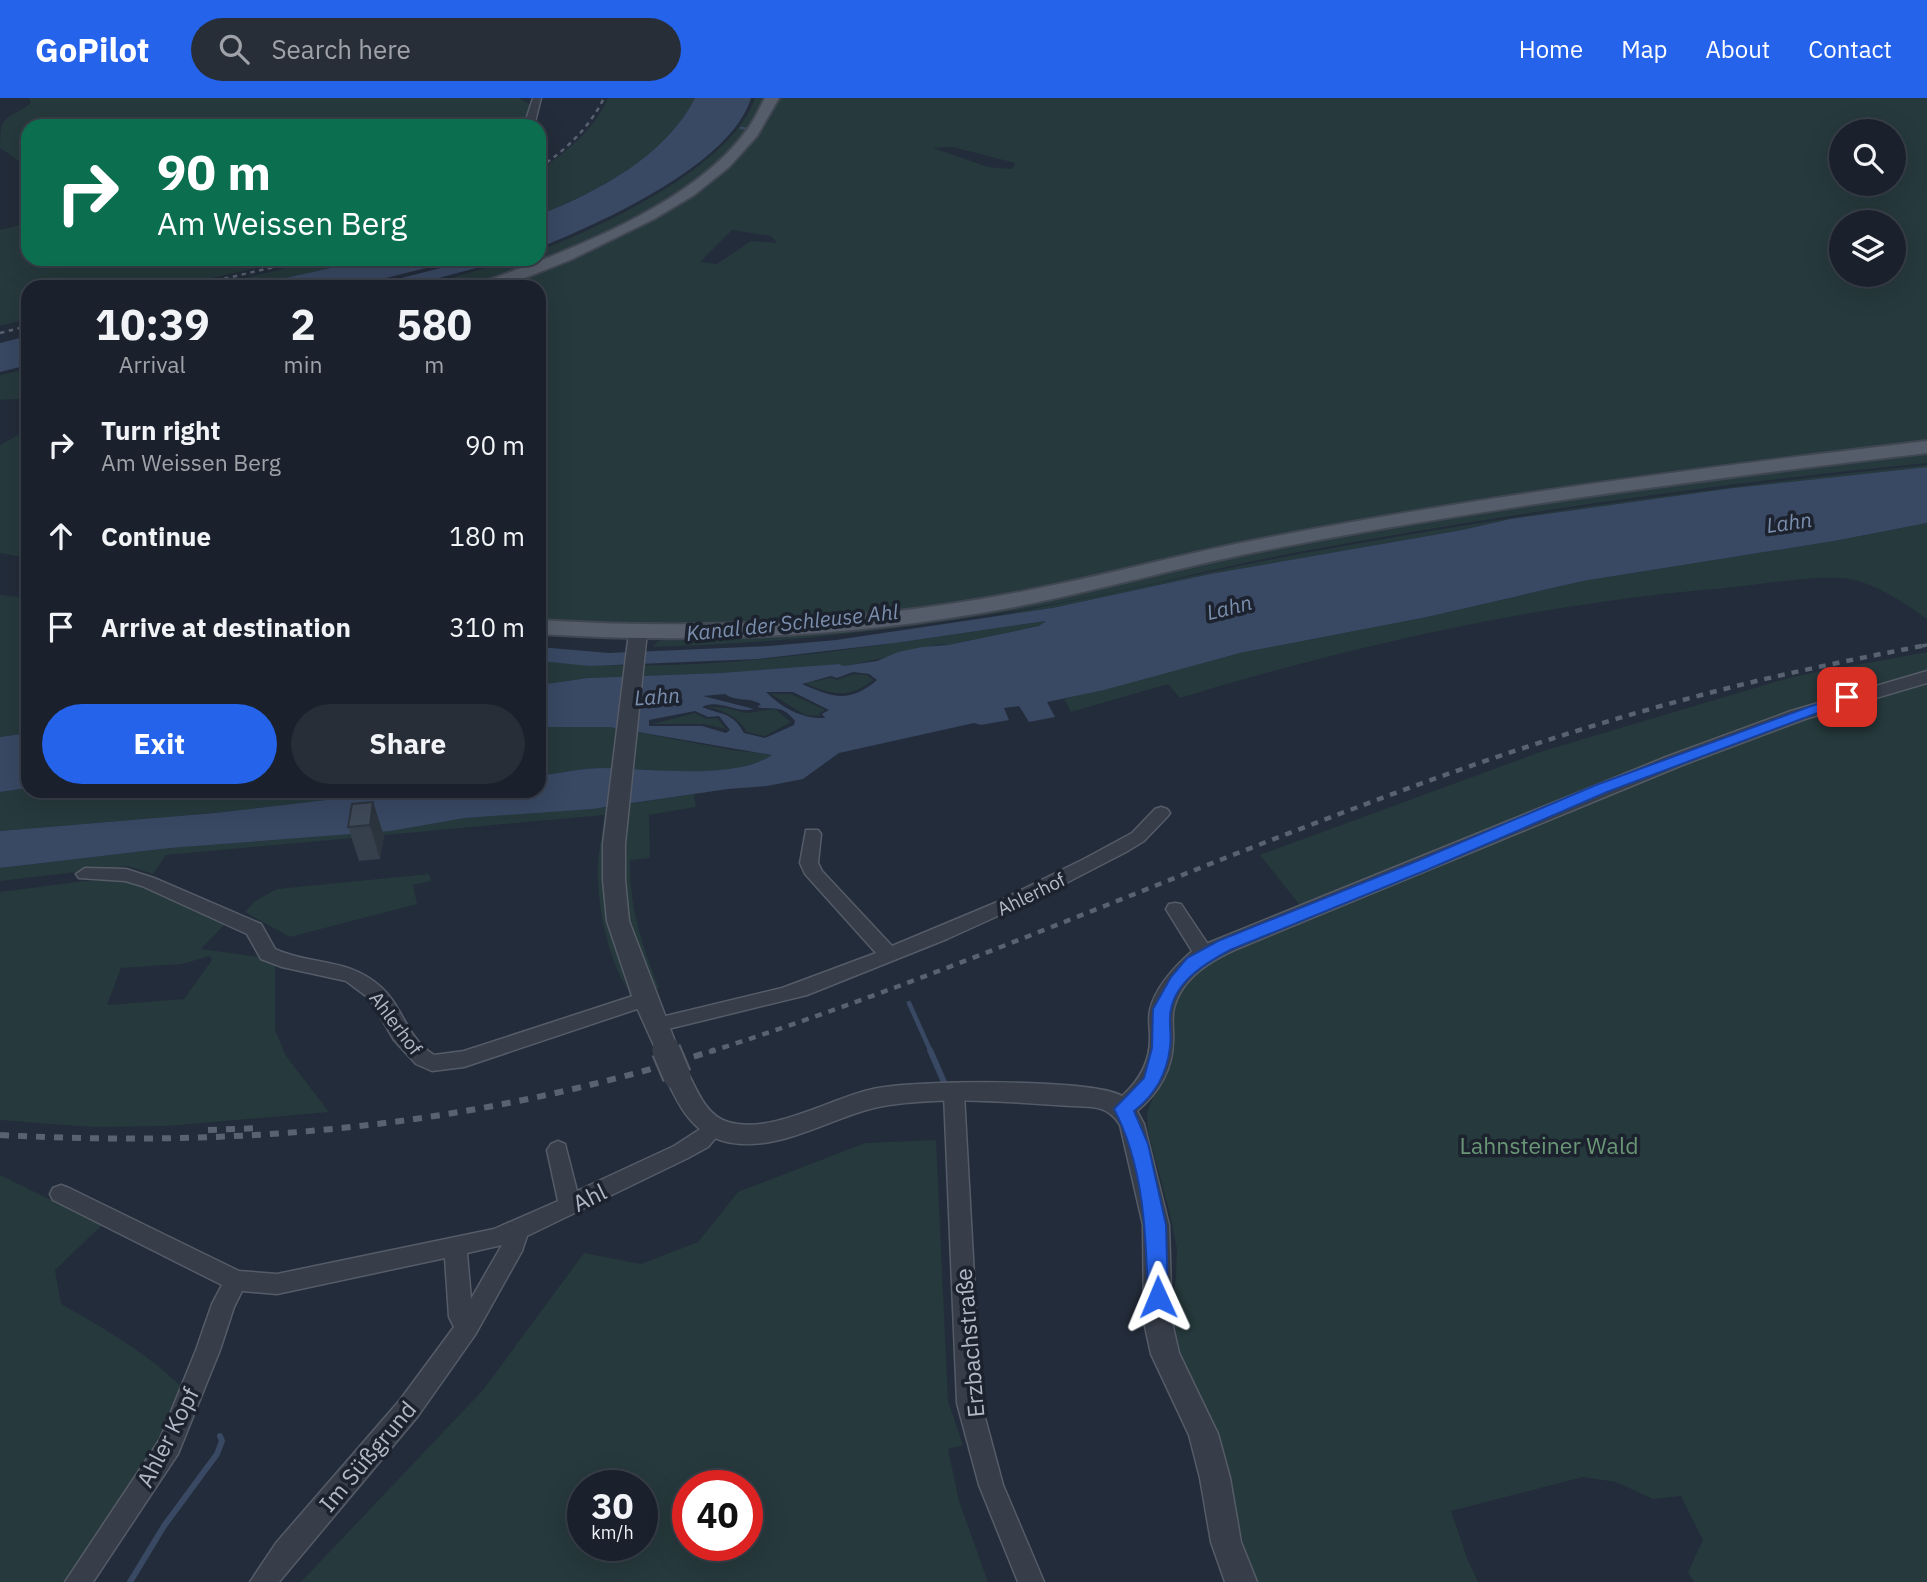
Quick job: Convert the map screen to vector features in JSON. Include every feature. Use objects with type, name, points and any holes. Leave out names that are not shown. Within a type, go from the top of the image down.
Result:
[{"type":"main road","points":[[546,263],[591,245],[690,190],[744,145],[756,129],[772,98]]},
{"type":"main road","points":[[504,280],[539,266]]},
{"type":"main road","points":[[546,628],[638,636],[808,629],[905,618],[1010,600],[1268,543],[1598,487],[1927,447]]},
{"type":"street","points":[[531,119],[537,98]]},
{"type":"street","points":[[638,636],[614,844],[618,920],[645,999],[691,1105],[702,1120],[714,1128],[735,1133],[787,1126],[886,1095],[1092,1097],[1110,1100],[1123,1109],[1132,1124],[1156,1225],[1158,1322],[1165,1354],[1203,1434],[1215,1478],[1226,1542],[1241,1582]]},
{"type":"street","points":[[1123,1109],[1139,1097],[1152,1081],[1161,1048],[1162,1009],[1177,981],[1204,954],[1423,865],[1601,788],[1847,697],[1927,677]]},
{"type":"street","name":"Ahlerhof","points":[[660,1035],[679,1017],[739,1006],[802,990],[990,915],[1078,871],[1138,836],[1161,813]]},
{"type":"street","points":[[812,834],[809,863],[814,874],[889,955]]},
{"type":"street","name":"Ahlerhof","points":[[85,874],[126,876],[148,882],[254,929],[268,954],[297,965],[352,975],[377,993],[401,1035],[423,1059],[432,1063],[464,1059],[645,999]]},
{"type":"street","points":[[1175,909],[1204,954]]},
{"type":"street","name":"Erzbachstraße","points":[[954,1094],[969,1403],[991,1485],[1031,1582]]},
{"type":"street","name":"Ahl","points":[[61,1194],[236,1281],[278,1284],[517,1230],[570,1208],[681,1152],[701,1141],[714,1128]]},
{"type":"street","points":[[558,1150],[570,1208]]},
{"type":"street","name":"Im Süßgrund","points":[[263,1582],[285,1552],[409,1408],[467,1328],[514,1244],[517,1230]]},
{"type":"street","points":[[455,1246],[461,1317],[467,1328]]},
{"type":"street","name":"Ahler Kopf","points":[[78,1582],[169,1446],[204,1362],[223,1304],[236,1281]]},
{"type":"green space","points":[[29,98],[518,98],[532,105],[527,119],[21,119],[19,161],[0,148],[1,128],[6,119],[31,103]]},
{"type":"green space","points":[[608,98],[695,98],[667,138],[648,155],[606,183],[546,212],[546,166],[569,148],[602,110]]},
{"type":"green space","points":[[755,98],[768,98],[739,144],[704,176],[655,209],[594,240],[546,259],[546,248],[629,210],[693,170],[721,147],[742,123]]},
{"type":"green space","points":[[777,98],[1927,98],[1927,445],[1648,477],[1025,593],[872,618],[709,626],[546,623],[546,280],[519,280],[651,218],[756,135]],"holes":[[[953,147],[1015,163],[1012,169],[988,167],[933,148]],[[732,230],[771,236],[777,243],[751,241],[717,264],[700,262]]]},
{"type":"green space","points":[[21,225],[21,266],[264,266],[203,280],[21,280],[21,321],[0,326],[0,230]]},
{"type":"green space","points":[[295,266],[340,266],[276,280],[236,280]]},
{"type":"green space","points":[[493,266],[528,266],[493,280],[445,280]]},
{"type":"green space","points":[[21,370],[21,398],[0,400],[0,375]]},
{"type":"green space","points":[[21,433],[21,557],[0,553],[0,445]]},
{"type":"green space","points":[[1927,450],[1927,463],[1615,500],[1460,524],[1278,556],[1090,597],[981,616],[818,637],[653,647],[658,641],[670,639],[814,633],[1509,505]]},
{"type":"green space","points":[[1927,465],[1733,488],[1510,519],[1462,530],[1210,574],[1052,608],[978,619],[1304,553],[1459,526],[1693,492]]},
{"type":"green space","points":[[1927,523],[1927,619],[1897,599],[1864,583],[1841,578],[1795,580],[1646,596],[1511,617],[1378,644],[1180,698],[1168,684],[1071,712],[1064,699],[1240,653],[1427,617],[1583,581],[1834,541]]},
{"type":"green space","points":[[0,595],[21,597],[21,734],[0,737]]},
{"type":"green space","points":[[1047,621],[1039,626],[948,645],[929,646],[843,666],[839,664],[720,673],[588,678],[546,684],[546,661],[666,665],[730,662],[857,648]]},
{"type":"green space","name":"Lahnsteiner Wald","points":[[1927,652],[1927,1582],[1694,1582],[1688,1572],[1703,1540],[1681,1496],[1653,1499],[1616,1482],[1583,1477],[1451,1511],[1478,1582],[1253,1582],[1227,1478],[1176,1357],[1170,1325],[1177,1249],[1148,1132],[1147,1112],[1157,1089],[1166,1012],[1189,976],[1210,960],[1307,914],[1260,855],[1543,751],[1792,677]]},
{"type":"green space","points":[[854,674],[867,675],[873,680],[856,690],[840,693],[805,683],[831,678],[837,680]]},
{"type":"green space","points":[[771,694],[791,694],[825,710],[819,714],[821,716],[805,715]]},
{"type":"green space","points":[[706,706],[746,713],[775,709],[791,722],[765,736],[747,732],[734,718]]},
{"type":"green space","points":[[695,713],[707,719],[717,718],[726,729],[704,724],[652,724]]},
{"type":"green space","points":[[546,727],[609,727],[774,755],[755,763],[712,771],[595,768],[546,775]]},
{"type":"green space","points":[[21,789],[21,798],[342,798],[215,813],[0,831],[0,792]]},
{"type":"green space","points":[[694,794],[696,807],[649,815],[650,858],[630,860],[632,894],[638,926],[659,988],[650,991],[628,927],[622,843],[626,842],[630,804]]},
{"type":"green space","points":[[607,807],[604,883],[608,922],[627,989],[614,960],[601,911],[598,863],[604,815],[166,855],[153,874],[128,866],[0,881],[0,868],[170,848],[391,831],[465,818]]},
{"type":"green space","points":[[429,874],[431,881],[413,885],[417,904],[290,937],[245,912],[255,901],[277,889]]},
{"type":"green space","points":[[121,880],[143,886],[227,922],[201,949],[260,957],[275,964],[275,1030],[286,1056],[329,1112],[168,1126],[92,1127],[0,1120],[0,892],[84,881]],"holes":[[[210,956],[212,960],[184,999],[107,1005],[121,968],[182,964]]]},
{"type":"green space","points":[[936,1140],[948,1401],[963,1445],[948,1449],[959,1501],[988,1582],[301,1582],[483,1390],[584,1253],[641,1264],[698,1242],[738,1192],[865,1143]]},
{"type":"green space","points":[[0,1175],[102,1225],[55,1270],[61,1304],[145,1356],[190,1395],[78,1582],[0,1582]]},
{"type":"water","points":[[695,98],[751,98],[739,123],[718,146],[691,168],[628,207],[546,245],[546,212],[584,195],[628,170],[667,138]]},
{"type":"water","points":[[340,266],[434,266],[378,280],[276,280]]},
{"type":"water","points":[[448,266],[484,266],[431,280],[394,280]]},
{"type":"water","points":[[21,338],[21,367],[0,372],[0,343]]},
{"type":"water","name":"Lahn","points":[[1927,467],[1927,523],[1834,541],[1583,581],[1427,617],[1240,653],[1104,690],[1047,702],[1055,717],[1029,722],[1019,706],[1004,708],[1009,720],[981,725],[974,723],[839,753],[803,779],[592,809],[465,818],[391,831],[170,848],[0,868],[0,831],[215,813],[342,798],[546,798],[546,775],[603,768],[714,771],[736,768],[772,755],[609,727],[546,727],[546,684],[588,678],[720,673],[839,664],[843,666],[877,661],[898,652],[922,647],[948,645],[1039,626],[1046,621],[758,659],[590,666],[546,662],[546,648],[609,653],[769,646],[836,640],[1052,608],[1210,574],[1462,530],[1510,519],[1733,488]],"holes":[[[853,672],[869,674],[877,680],[858,692],[841,696],[823,693],[802,684],[831,676],[837,678]],[[766,692],[793,692],[829,710],[822,714],[825,718],[808,717],[786,708]],[[725,694],[761,704],[757,707],[781,710],[790,715],[795,721],[794,725],[765,738],[744,733],[730,717],[702,707],[714,704],[741,710],[754,709],[703,696]],[[695,711],[708,717],[719,716],[730,730],[726,733],[702,726],[649,726],[649,720]]]},
{"type":"water","points":[[21,734],[21,789],[0,792],[0,737]]},
{"type":"building","points":[[373,802],[370,825],[348,827],[352,804]]},
{"type":"waterway","points":[[741,128],[749,129]]},
{"type":"waterway","points":[[909,1003],[931,1052]]},
{"type":"waterway","points":[[930,1050],[944,1082]]},
{"type":"waterway","points":[[130,1582],[164,1526],[217,1454],[222,1441],[220,1436]]},
{"type":"railway","points":[[546,163],[576,137],[604,98]]},
{"type":"railway","points":[[219,280],[278,266]]},
{"type":"railway","points":[[0,333],[21,328]]},
{"type":"railway","points":[[715,1050],[871,996],[1350,810],[1520,749],[1723,689],[1927,645],[1922,646]]},
{"type":"railway","points":[[0,1135],[184,1138],[361,1126],[449,1114],[537,1097],[625,1076],[715,1050]]},
{"type":"railway","points":[[709,1052],[715,1050]]},
{"type":"railway","points":[[208,1130],[261,1128]]},
{"type":"route","points":[[1158,1297],[1156,1225],[1138,1144],[1132,1124],[1123,1109],[1139,1097],[1152,1081],[1161,1048],[1162,1009],[1177,981],[1193,962],[1224,945],[1423,865],[1601,788],[1847,697]]},
{"type":"water label","name":"Kanal der Schleuse Ahl","points":[[792,622]]}]
